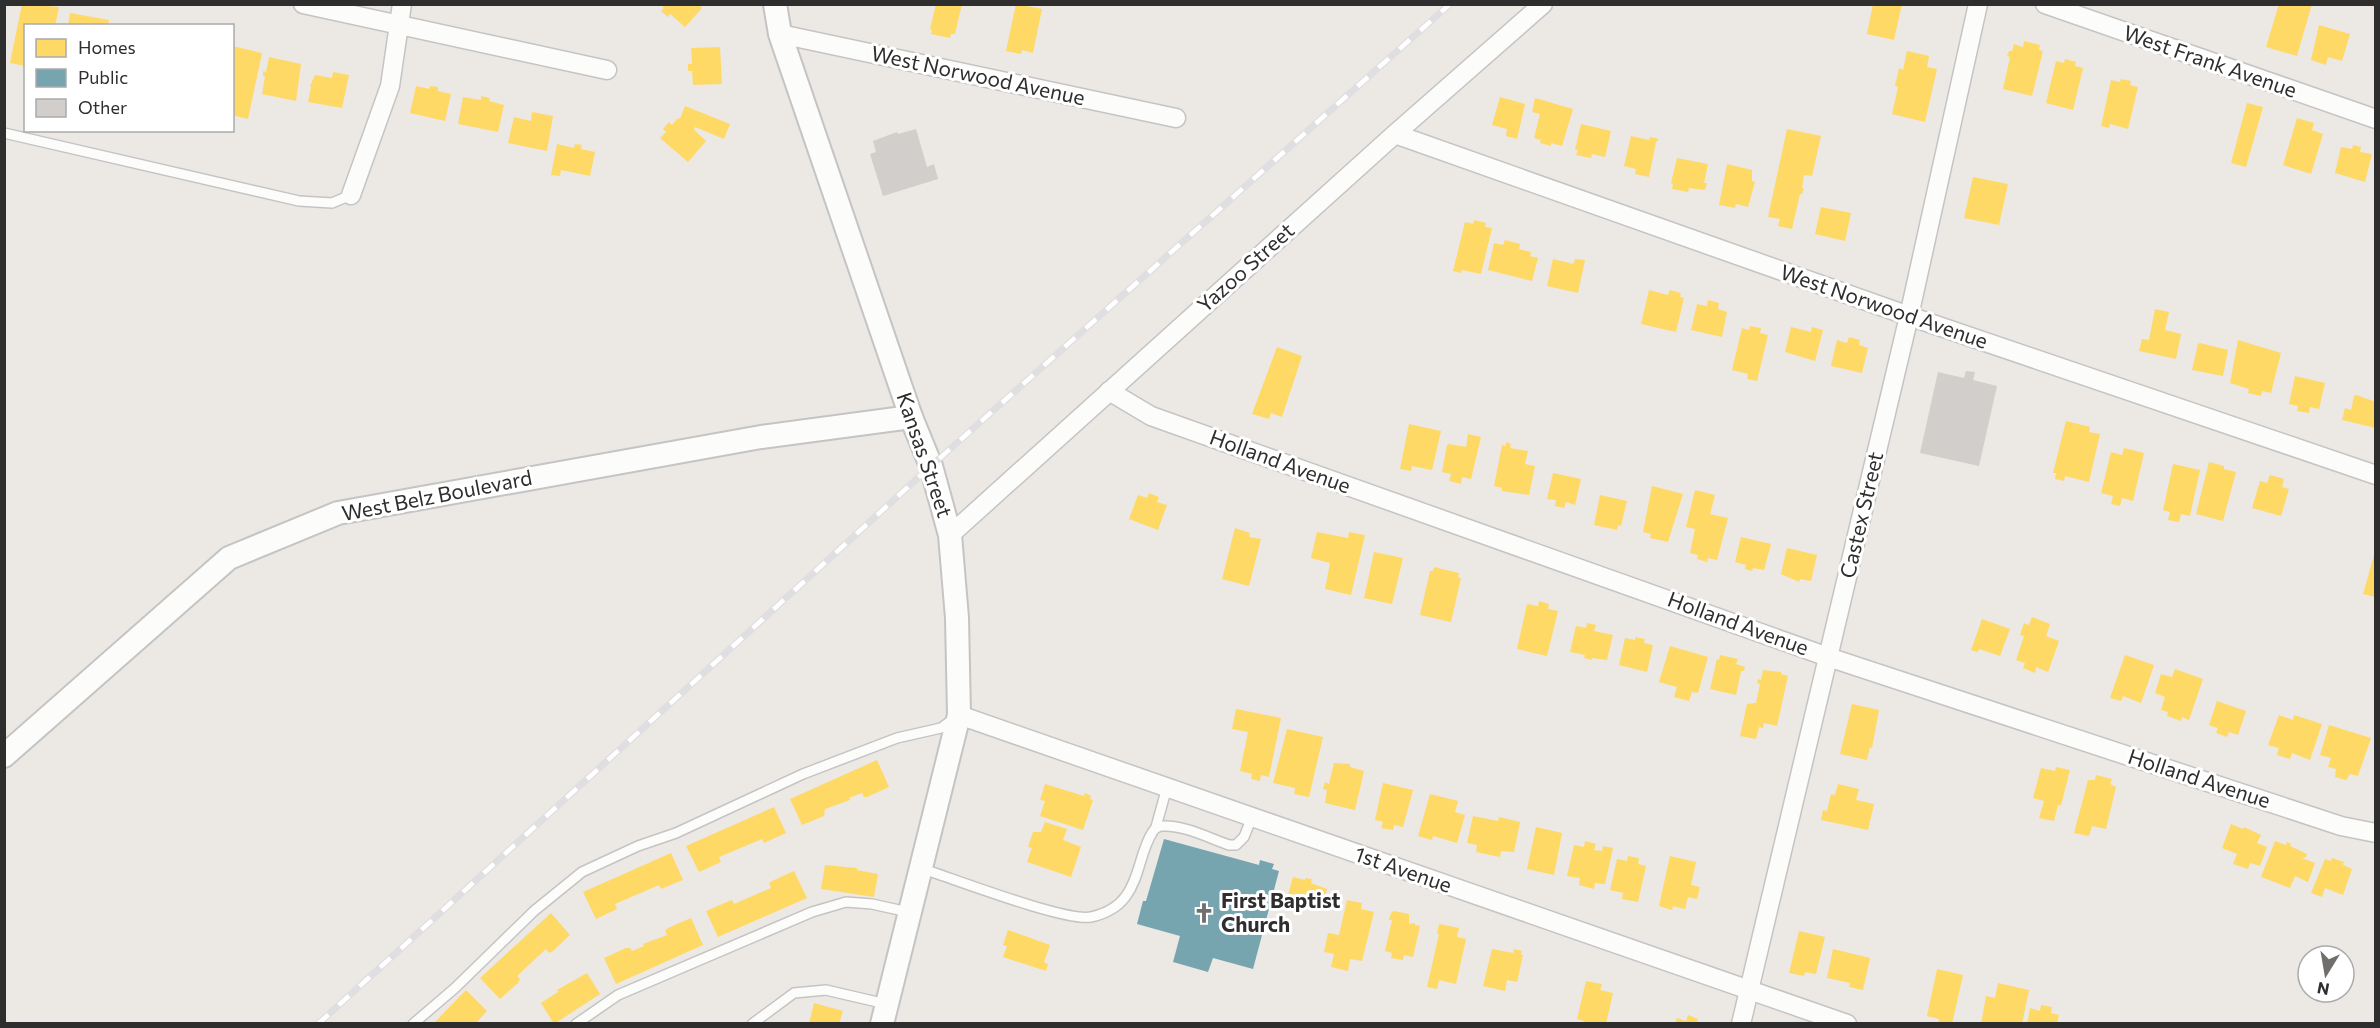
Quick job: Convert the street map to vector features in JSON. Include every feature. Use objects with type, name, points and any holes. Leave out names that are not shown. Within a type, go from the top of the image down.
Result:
[{"type":"street","points":[[303,4],[608,70]]},
{"type":"street","points":[[351,195],[390,86],[402,4]]},
{"type":"street","name":"Kansas Street","points":[[775,4],[780,34],[911,417],[932,466],[950,535],[957,618],[959,715],[884,1013]]},
{"type":"street","name":"Yazoo Street","points":[[950,535],[1395,134],[1543,4]]},
{"type":"street","name":"Castex Street","points":[[1741,1023],[1909,316],[1978,4]]},
{"type":"street","name":"West Frank Avenue","points":[[2045,4],[2376,119]]},
{"type":"street","name":"West Norwood Avenue","points":[[780,34],[1176,118]]},
{"type":"street","name":"West Norwood Avenue","points":[[1395,134],[1909,316],[2376,475]]},
{"type":"street","name":"Holland Avenue","points":[[1109,392],[1151,416],[1828,657],[2341,826],[2376,833]]},
{"type":"street","name":"West Belz Boulevard","points":[[4,756],[229,558],[338,513],[761,437],[911,417]]},
{"type":"street","name":"1st Avenue","points":[[959,715],[1847,1023]]},
{"type":"lane","points":[[4,133],[299,201],[332,203],[351,195]]},
{"type":"lane","points":[[413,1023],[455,988],[534,911],[582,872],[803,774],[897,738],[941,728],[959,715]]},
{"type":"lane","points":[[920,868],[1036,906],[1078,917],[1090,917],[1116,907],[1126,896],[1136,879],[1151,833],[1156,827],[1167,787]]},
{"type":"lane","points":[[1156,827],[1177,828],[1228,845],[1236,845],[1244,837],[1252,817]]},
{"type":"lane","points":[[576,1023],[618,995],[812,912],[846,902],[872,904],[909,912]]},
{"type":"lane","points":[[752,1023],[794,993],[826,990],[884,1013]]},
{"type":"building: Homes","points":[[22,4],[59,7],[55,24],[24,24],[24,66],[10,63]]},
{"type":"building: Homes","points":[[660,4],[698,4],[702,8],[685,27],[670,14],[668,17],[661,11],[664,8]]},
{"type":"building: Homes","points":[[936,4],[962,4],[955,34],[951,34],[950,38],[931,34],[930,29]]},
{"type":"building: Homes","points":[[1016,4],[1042,9],[1033,53],[1022,50],[1021,54],[1006,51]]},
{"type":"building: Homes","points":[[1873,4],[1902,4],[1894,40],[1867,34]]},
{"type":"building: Homes","points":[[2279,4],[2312,4],[2297,56],[2266,47]]},
{"type":"building: Homes","points":[[70,13],[109,20],[108,24],[68,24]]},
{"type":"building: Homes","points":[[2319,25],[2350,34],[2342,61],[2328,57],[2326,65],[2311,60]]},
{"type":"building: Homes","points":[[2024,41],[2040,45],[2039,50],[2043,51],[2032,96],[2003,89],[2010,57],[2007,56],[2009,51],[2012,51],[2014,44],[2023,47]]},
{"type":"building: Homes","points":[[234,46],[262,53],[248,119],[234,116]]},
{"type":"building: Homes","points":[[720,47],[722,84],[693,85],[692,71],[688,71],[688,64],[692,64],[691,48]]},
{"type":"building: Homes","points":[[1907,51],[1929,56],[1927,67],[1937,69],[1925,122],[1892,114],[1898,87],[1895,86],[1899,68],[1903,70]]},
{"type":"building: Homes","points":[[269,57],[301,64],[296,101],[262,94],[265,76],[263,76],[263,71],[266,72]]},
{"type":"building: Homes","points":[[2065,59],[2076,62],[2075,66],[2083,68],[2073,110],[2046,103],[2056,61],[2064,63]]},
{"type":"building: Homes","points":[[333,72],[349,75],[342,108],[308,102],[310,86],[315,75],[332,78]]},
{"type":"building: Homes","points":[[2121,79],[2131,81],[2130,85],[2138,87],[2128,129],[2110,124],[2109,128],[2101,126],[2111,80],[2120,82]]},
{"type":"building: Homes","points":[[416,86],[430,89],[430,86],[438,87],[438,91],[451,94],[445,121],[410,113]]},
{"type":"building: Homes","points":[[481,96],[504,105],[498,132],[458,124],[463,97],[481,100]]},
{"type":"building: Homes","points":[[1500,97],[1525,104],[1517,139],[1506,136],[1507,129],[1492,125]]},
{"type":"building: Homes","points":[[1535,98],[1573,109],[1562,146],[1540,143],[1541,140],[1534,138],[1540,114],[1532,112]]},
{"type":"building: Homes","points":[[2247,103],[2263,107],[2246,167],[2231,163]]},
{"type":"building: Homes","points":[[685,106],[730,124],[724,139],[695,127],[694,130],[706,141],[688,162],[660,138],[666,132],[663,129],[669,122],[672,125],[678,118],[680,119]]},
{"type":"building: Homes","points":[[532,112],[553,116],[547,151],[508,143],[514,117],[531,121]]},
{"type":"building: Homes","points":[[2297,118],[2314,123],[2312,130],[2323,134],[2311,174],[2283,165]]},
{"type":"building: Homes","points":[[1581,124],[1611,131],[1605,157],[1592,154],[1591,158],[1576,155]]},
{"type":"building: Homes","points":[[1787,129],[1821,136],[1812,176],[1804,175],[1802,188],[1804,188],[1800,194],[1792,229],[1778,226],[1780,219],[1768,217]]},
{"type":"building: Homes","points":[[1631,136],[1649,140],[1650,137],[1659,139],[1656,142],[1649,177],[1635,174],[1636,169],[1624,166]]},
{"type":"building: Homes","points":[[557,144],[574,148],[575,144],[582,145],[581,149],[595,152],[590,176],[561,170],[560,176],[551,175]]},
{"type":"building: Homes","points":[[2353,145],[2361,147],[2360,152],[2372,154],[2365,182],[2335,173],[2341,147],[2352,149]]},
{"type":"building: Homes","points":[[1677,158],[1708,164],[1705,190],[1689,188],[1688,192],[1672,189],[1673,184],[1671,183]]},
{"type":"building: Homes","points":[[1727,164],[1752,170],[1752,181],[1755,182],[1748,207],[1736,204],[1735,208],[1719,205]]},
{"type":"building: Homes","points":[[1973,177],[2008,184],[1999,225],[1964,218]]},
{"type":"building: Homes","points":[[1821,207],[1851,213],[1845,241],[1815,234]]},
{"type":"building: Homes","points":[[1474,220],[1486,223],[1485,227],[1492,228],[1481,274],[1462,270],[1461,273],[1453,271],[1465,222],[1473,224]]},
{"type":"building: Homes","points":[[1505,240],[1520,244],[1519,249],[1531,252],[1530,256],[1538,258],[1532,281],[1488,270],[1494,243],[1503,245]]},
{"type":"building: Homes","points":[[1553,259],[1573,264],[1575,259],[1585,260],[1578,293],[1547,286]]},
{"type":"building: Homes","points":[[1649,290],[1668,295],[1670,290],[1681,293],[1680,297],[1684,298],[1676,332],[1641,324]]},
{"type":"building: Homes","points":[[1708,300],[1719,303],[1718,309],[1727,312],[1722,337],[1691,330],[1697,304],[1707,306]]},
{"type":"building: Homes","points":[[2155,309],[2169,312],[2165,330],[2181,334],[2176,359],[2139,351],[2142,339],[2149,340]]},
{"type":"building: Homes","points":[[1750,326],[1761,328],[1760,333],[1768,335],[1757,381],[1747,379],[1748,374],[1732,370],[1742,328],[1749,330]]},
{"type":"building: Homes","points":[[1791,327],[1811,332],[1812,327],[1823,330],[1815,361],[1785,352]]},
{"type":"building: Homes","points":[[1849,337],[1860,340],[1859,345],[1868,348],[1862,373],[1831,366],[1837,340],[1847,343]]},
{"type":"building: Homes","points":[[2238,340],[2281,353],[2271,393],[2262,391],[2261,396],[2248,393],[2249,389],[2230,383]]},
{"type":"building: Homes","points":[[2200,343],[2228,350],[2223,376],[2192,370]]},
{"type":"building: Homes","points":[[1277,347],[1302,356],[1282,417],[1271,413],[1269,419],[1252,414]]},
{"type":"building: Homes","points":[[2295,376],[2325,383],[2319,409],[2310,407],[2309,413],[2297,411],[2298,406],[2289,404]]},
{"type":"building: Homes","points":[[2356,395],[2376,402],[2376,428],[2342,420],[2345,408],[2351,410]]},
{"type":"building: Homes","points":[[2066,421],[2090,427],[2089,432],[2100,434],[2089,482],[2065,476],[2064,481],[2055,479],[2056,473],[2053,473]]},
{"type":"building: Homes","points":[[1409,424],[1441,431],[1432,470],[1412,466],[1411,471],[1400,469]]},
{"type":"building: Homes","points":[[1468,434],[1481,437],[1471,479],[1462,477],[1461,484],[1449,481],[1451,474],[1442,472],[1447,445],[1466,447]]},
{"type":"building: Homes","points":[[1506,442],[1511,444],[1510,448],[1528,451],[1525,464],[1535,466],[1529,495],[1502,491],[1502,488],[1494,486],[1502,445],[1506,446]]},
{"type":"building: Homes","points":[[2124,448],[2144,453],[2133,501],[2122,498],[2120,506],[2111,504],[2113,496],[2101,493],[2111,452],[2122,455]]},
{"type":"building: Homes","points":[[2209,462],[2236,472],[2223,521],[2196,514]]},
{"type":"building: Homes","points":[[2173,464],[2200,470],[2190,516],[2181,514],[2179,522],[2168,520],[2170,512],[2163,510]]},
{"type":"building: Homes","points":[[1553,473],[1581,479],[1575,505],[1566,502],[1564,508],[1555,506],[1556,500],[1547,499]]},
{"type":"building: Homes","points":[[2270,475],[2284,479],[2282,487],[2289,489],[2281,516],[2252,508],[2260,481],[2267,483]]},
{"type":"building: Homes","points":[[1652,486],[1683,494],[1668,542],[1650,538],[1651,534],[1643,532]]},
{"type":"building: Homes","points":[[1695,490],[1715,495],[1710,514],[1728,518],[1717,560],[1708,558],[1707,562],[1697,559],[1698,555],[1690,553],[1695,529],[1686,527]]},
{"type":"building: Homes","points":[[1149,493],[1159,497],[1157,502],[1167,505],[1158,530],[1129,519],[1138,495],[1147,498]]},
{"type":"building: Homes","points":[[1600,495],[1627,501],[1621,526],[1618,525],[1617,530],[1594,525]]},
{"type":"building: Homes","points":[[1235,528],[1250,533],[1249,537],[1261,539],[1249,586],[1222,579]]},
{"type":"building: Homes","points":[[1317,532],[1348,538],[1349,532],[1365,535],[1351,595],[1325,589],[1330,563],[1311,558]]},
{"type":"building: Homes","points":[[1741,537],[1771,544],[1764,570],[1753,568],[1752,571],[1745,569],[1746,565],[1735,562]]},
{"type":"building: Homes","points":[[1787,548],[1817,555],[1811,581],[1800,579],[1799,582],[1781,574]]},
{"type":"building: Homes","points":[[2376,548],[2376,597],[2363,594]]},
{"type":"building: Homes","points":[[1374,552],[1403,558],[1392,604],[1364,598]]},
{"type":"building: Homes","points":[[1434,567],[1459,573],[1458,577],[1461,578],[1451,622],[1420,615],[1430,571],[1433,571]]},
{"type":"building: Homes","points":[[1539,601],[1549,604],[1548,609],[1558,611],[1547,656],[1517,649],[1527,604],[1538,606]]},
{"type":"building: Homes","points":[[2032,617],[2050,624],[2046,636],[2059,641],[2048,672],[2036,667],[2035,673],[2023,668],[2025,663],[2016,660],[2024,636],[2020,635],[2024,623],[2029,625]]},
{"type":"building: Homes","points":[[1982,619],[2010,629],[2000,656],[1979,649],[1978,652],[1971,650]]},
{"type":"building: Homes","points":[[1587,623],[1596,625],[1594,631],[1613,635],[1607,660],[1592,658],[1592,660],[1584,658],[1585,655],[1570,652],[1576,626],[1586,628]]},
{"type":"building: Homes","points":[[1635,637],[1645,639],[1644,643],[1653,645],[1647,672],[1619,665],[1625,638],[1635,640]]},
{"type":"building: Homes","points":[[1670,646],[1708,657],[1698,693],[1692,692],[1689,701],[1674,697],[1677,687],[1659,682]]},
{"type":"building: Homes","points":[[1720,655],[1738,659],[1736,664],[1745,667],[1744,671],[1741,671],[1736,695],[1710,689]]},
{"type":"building: Homes","points":[[2125,655],[2154,665],[2141,703],[2123,696],[2121,701],[2110,698]]},
{"type":"building: Homes","points":[[2175,669],[2203,679],[2189,720],[2182,717],[2181,721],[2167,716],[2168,712],[2161,710],[2165,697],[2155,693],[2161,674],[2172,677]]},
{"type":"building: Homes","points":[[1763,670],[1781,672],[1788,676],[1777,726],[1764,723],[1763,728],[1759,727],[1756,739],[1740,736],[1747,704],[1756,703],[1760,684],[1757,683],[1758,679],[1761,680]]},
{"type":"building: Homes","points":[[2217,701],[2246,711],[2238,735],[2229,732],[2227,737],[2216,733],[2218,728],[2209,725]]},
{"type":"building: Homes","points":[[1852,704],[1879,710],[1872,748],[1870,747],[1867,760],[1840,754]]},
{"type":"building: Homes","points":[[1236,709],[1281,718],[1269,777],[1261,775],[1260,781],[1251,779],[1252,774],[1240,771],[1248,732],[1232,729]]},
{"type":"building: Homes","points":[[2279,715],[2293,720],[2294,715],[2322,724],[2310,760],[2292,753],[2290,759],[2277,755],[2279,748],[2268,745]]},
{"type":"building: Homes","points":[[2329,725],[2371,738],[2358,776],[2350,774],[2346,780],[2335,777],[2336,769],[2328,767],[2331,758],[2320,755]]},
{"type":"building: Homes","points":[[1287,729],[1323,737],[1309,797],[1294,794],[1295,788],[1273,783]]},
{"type":"building: Homes","points":[[877,760],[889,787],[867,797],[864,797],[862,793],[849,798],[850,800],[825,809],[824,816],[802,825],[790,799]]},
{"type":"building: Homes","points":[[1334,763],[1350,764],[1350,767],[1364,771],[1355,810],[1325,803],[1327,790],[1323,789],[1325,782],[1329,784]]},
{"type":"building: Homes","points":[[2056,767],[2070,770],[2061,805],[2058,805],[2054,821],[2039,818],[2044,801],[2033,798],[2041,768],[2055,771]]},
{"type":"building: Homes","points":[[2096,775],[2112,779],[2110,784],[2116,787],[2106,829],[2092,826],[2089,836],[2074,833],[2088,780],[2095,780]]},
{"type":"building: Homes","points":[[1383,783],[1413,790],[1403,827],[1394,825],[1393,830],[1381,828],[1383,822],[1375,820]]},
{"type":"building: Homes","points":[[1045,784],[1091,796],[1090,799],[1093,800],[1083,830],[1040,816],[1045,801],[1040,800]]},
{"type":"building: Homes","points":[[1838,784],[1859,789],[1856,800],[1874,804],[1868,830],[1821,820],[1823,810],[1827,811],[1831,794],[1835,795]]},
{"type":"building: Homes","points":[[1430,794],[1458,801],[1455,812],[1465,815],[1457,843],[1433,836],[1432,840],[1418,836]]},
{"type":"building: Homes","points":[[774,807],[786,833],[764,843],[762,839],[719,857],[721,862],[699,872],[686,846]]},
{"type":"building: Homes","points":[[1473,816],[1498,821],[1499,817],[1520,822],[1514,852],[1501,851],[1500,857],[1476,852],[1477,845],[1467,843]]},
{"type":"building: Homes","points":[[1045,822],[1067,829],[1063,840],[1081,847],[1071,877],[1027,862],[1032,848],[1028,847],[1033,832],[1041,832]]},
{"type":"building: Homes","points":[[2231,824],[2261,835],[2257,843],[2267,847],[2260,866],[2250,863],[2248,869],[2233,864],[2237,854],[2222,848]]},
{"type":"building: Homes","points":[[1536,827],[1562,833],[1554,875],[1527,869]]},
{"type":"building: Homes","points":[[1585,841],[1596,844],[1594,850],[1602,851],[1603,846],[1613,848],[1605,884],[1595,883],[1594,889],[1579,885],[1580,878],[1567,876],[1574,845],[1584,847]]},
{"type":"building: Homes","points":[[2275,841],[2286,845],[2287,842],[2291,844],[2290,846],[2307,854],[2302,858],[2315,863],[2308,882],[2295,876],[2290,888],[2261,877]]},
{"type":"building: Homes","points":[[671,853],[683,880],[661,889],[659,885],[615,904],[617,909],[596,919],[583,892]]},
{"type":"building: Homes","points":[[1628,856],[1639,858],[1638,864],[1646,866],[1638,902],[1622,899],[1623,893],[1610,890],[1617,859],[1627,861]]},
{"type":"building: Homes","points":[[1670,856],[1696,862],[1691,885],[1700,887],[1697,899],[1688,897],[1685,909],[1673,906],[1672,910],[1659,906]]},
{"type":"building: Homes","points":[[2332,858],[2344,862],[2343,865],[2352,869],[2343,895],[2325,888],[2322,897],[2311,893],[2325,859],[2331,861]]},
{"type":"building: Homes","points":[[825,865],[857,868],[857,870],[878,874],[874,897],[821,889]]},
{"type":"building: Homes","points":[[794,871],[807,898],[718,937],[706,911],[732,900],[734,904],[771,888],[769,883]]},
{"type":"building: Homes","points":[[1293,877],[1312,879],[1311,883],[1327,889],[1324,899],[1318,897],[1314,910],[1286,902]]},
{"type":"building: Homes","points":[[1347,900],[1362,903],[1361,909],[1374,912],[1362,961],[1350,959],[1348,971],[1331,967],[1334,954],[1324,952],[1328,933],[1339,935]]},
{"type":"building: Homes","points":[[1394,911],[1409,914],[1409,924],[1415,923],[1420,926],[1413,957],[1404,955],[1403,960],[1391,958],[1392,953],[1385,951],[1392,920],[1389,920]]},
{"type":"building: Homes","points":[[551,913],[570,935],[553,951],[549,953],[546,949],[517,976],[520,979],[518,983],[500,999],[480,978]]},
{"type":"building: Homes","points":[[691,918],[703,945],[616,984],[604,958],[626,948],[632,951],[644,946],[643,944],[667,935],[665,931],[668,928]]},
{"type":"building: Homes","points":[[1439,924],[1459,928],[1457,937],[1466,939],[1456,984],[1439,980],[1437,989],[1427,987],[1439,934],[1437,934]]},
{"type":"building: Homes","points":[[1008,930],[1050,945],[1044,962],[1048,964],[1046,971],[1003,957],[1007,946],[1003,945]]},
{"type":"building: Homes","points":[[1799,931],[1825,937],[1816,974],[1805,972],[1804,976],[1789,973]]},
{"type":"building: Homes","points":[[1492,949],[1513,953],[1514,949],[1522,951],[1517,982],[1507,980],[1505,991],[1483,986]]},
{"type":"building: Homes","points":[[1833,949],[1870,958],[1863,990],[1849,987],[1850,983],[1827,978]]},
{"type":"building: Homes","points":[[1937,969],[1963,975],[1952,1024],[1938,1024],[1939,1019],[1927,1016]]},
{"type":"building: Homes","points":[[587,973],[600,994],[554,1024],[541,1003],[558,992],[557,990]]},
{"type":"building: Homes","points":[[1586,981],[1602,984],[1600,990],[1613,993],[1606,1024],[1584,1024],[1584,1021],[1577,1019]]},
{"type":"building: Homes","points":[[1998,983],[2029,990],[2022,1024],[1981,1024],[1986,996],[1995,998]]},
{"type":"building: Homes","points":[[466,990],[487,1011],[475,1024],[433,1024]]},
{"type":"building: Homes","points":[[814,1003],[843,1011],[839,1024],[809,1024]]},
{"type":"building: Homes","points":[[2041,1005],[2052,1007],[2051,1013],[2059,1015],[2057,1024],[2027,1024],[2030,1008],[2040,1011]]},
{"type":"building: Homes","points":[[1688,1015],[1698,1019],[1696,1024],[1675,1024],[1677,1018],[1686,1021]]},
{"type":"building: Public","name":"First Baptist Church","points":[[1164,839],[1259,865],[1260,860],[1274,864],[1272,869],[1279,871],[1253,969],[1213,958],[1208,972],[1173,962],[1180,936],[1137,924]]},
{"type":"building: Other","points":[[916,129],[927,167],[934,164],[938,179],[883,196],[870,154],[876,152],[873,141],[897,132],[898,134]]},
{"type":"building: Other","points":[[1966,371],[1975,372],[1973,380],[1997,386],[1979,466],[1920,453],[1938,372],[1964,378]]},
{"type":"railway","points":[[318,1024],[931,466],[1450,4]]},
{"type":"place","name":"First Baptist Church","points":[[1204,913]]}]
